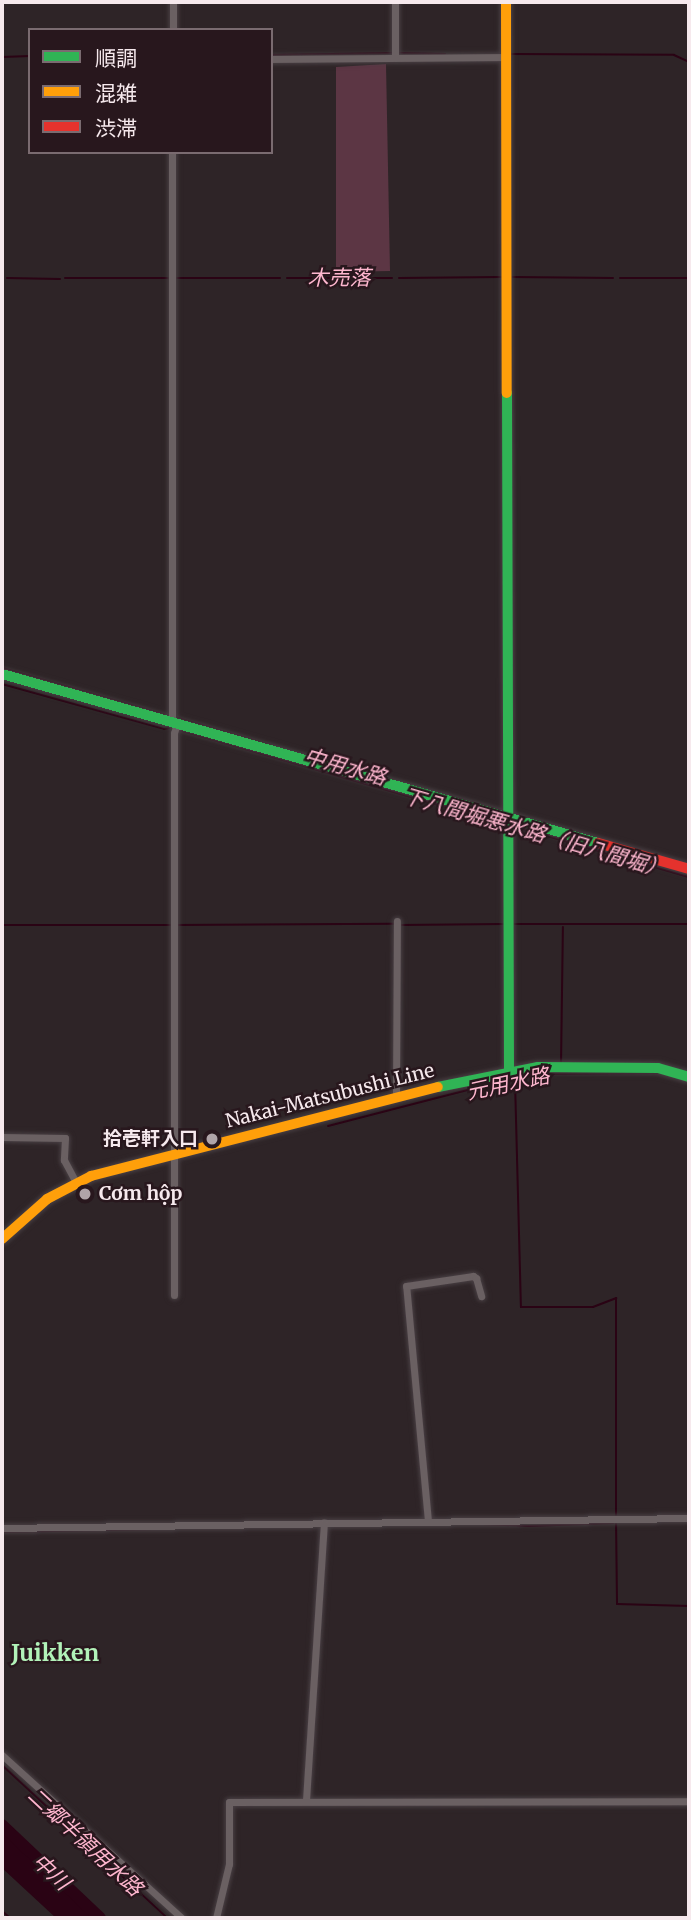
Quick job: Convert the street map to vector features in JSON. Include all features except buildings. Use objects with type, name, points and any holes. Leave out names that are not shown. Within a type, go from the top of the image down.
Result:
[{"type":"street","points":[[173,2],[173,28]]},
{"type":"street","points":[[395,2],[395,57]]},
{"type":"street","points":[[506,2],[509,1070]]},
{"type":"street","points":[[273,59],[507,57]]},
{"type":"street","points":[[172,154],[174,1295]]},
{"type":"street","points":[[2,674],[689,869]]},
{"type":"street","points":[[396,1097],[397,921]]},
{"type":"street","name":"Nakai-Matsubushi Line","points":[[2,1238],[35,1208],[76,1183],[175,1154],[509,1070],[553,1066],[658,1068],[689,1077]]},
{"type":"street","points":[[2,1137],[65,1138],[64,1160],[76,1183]]},
{"type":"street","points":[[428,1521],[406,1286],[472,1276],[476,1278],[481,1296]]},
{"type":"street","points":[[2,1528],[66,1531],[324,1523],[689,1518]]},
{"type":"street","points":[[306,1800],[324,1523]]},
{"type":"street","points":[[2,1755],[180,1918]]},
{"type":"street","points":[[216,1918],[229,1864],[229,1801],[689,1801]]},
{"type":"shaded area","points":[[386,64],[390,271],[336,272],[336,67]]},
{"type":"shaded area","points":[[2,1827],[45,1870],[106,1918],[56,1918],[2,1868]]},
{"type":"waterway","points":[[273,55],[393,53]]},
{"type":"waterway","points":[[398,53],[445,54]]},
{"type":"waterway","points":[[510,54],[674,55],[689,62]]},
{"type":"waterway","points":[[2,57],[28,56]]},
{"type":"waterway","name":"木売落","points":[[399,278],[502,277]]},
{"type":"waterway","name":"木売落","points":[[512,277],[613,278]]},
{"type":"waterway","name":"木売落","points":[[7,278],[60,279]]},
{"type":"waterway","name":"木売落","points":[[65,278],[168,278]]},
{"type":"waterway","name":"木売落","points":[[177,278],[280,278]]},
{"type":"waterway","name":"木売落","points":[[287,278],[392,278]]},
{"type":"waterway","name":"木売落","points":[[620,278],[689,278]]},
{"type":"waterway","name":"中用水路","points":[[2,668],[169,716]]},
{"type":"waterway","name":"下八間堀悪水路（旧八間堀）","points":[[2,684],[164,729],[169,728]]},
{"type":"waterway","name":"中用水路","points":[[174,717],[273,746]]},
{"type":"waterway","name":"下八間堀悪水路（旧八間堀）","points":[[179,730],[504,824]]},
{"type":"waterway","name":"下八間堀悪水路（旧八間堀）","points":[[513,826],[689,877]]},
{"type":"waterway","points":[[176,925],[394,924]]},
{"type":"waterway","points":[[400,925],[503,924]]},
{"type":"waterway","points":[[512,924],[689,924]]},
{"type":"waterway","points":[[2,925],[170,925]]},
{"type":"waterway","points":[[561,1064],[563,927]]},
{"type":"waterway","name":"元用水路","points":[[328,1126],[502,1081],[542,1074],[660,1073]]},
{"type":"waterway","points":[[515,1081],[521,1307],[593,1307],[616,1298],[616,1515]]},
{"type":"waterway","points":[[616,1520],[617,1604],[689,1606]]},
{"type":"waterway","points":[[482,1524],[529,1526],[613,1523]]},
{"type":"waterway","points":[[2,1532],[155,1529]]},
{"type":"waterway","name":"二郷半領用水路","points":[[2,1765],[167,1918]]},
{"type":"waterway","name":"中川","points":[[2,1825],[100,1918]]},
{"type":"waterway","points":[[2,1911],[10,1918]]},
{"type":"traffic: fast","points":[[507,393],[509,1070]]},
{"type":"traffic: fast","points":[[2,674],[598,843]]},
{"type":"traffic: fast","points":[[438,1087],[538,1067],[658,1068],[689,1077]]},
{"type":"traffic: slow","points":[[506,2],[507,393]]},
{"type":"traffic: slow","points":[[2,1239],[47,1199],[91,1176],[438,1087]]},
{"type":"traffic: jam","points":[[598,843],[689,869]]},
{"type":"place","name":"拾壱軒入口","points":[[212,1139]]},
{"type":"place","name":"Cơm hộp","points":[[85,1194]]},
{"type":"district","name":"Juikken","points":[[55,1653]]}]
